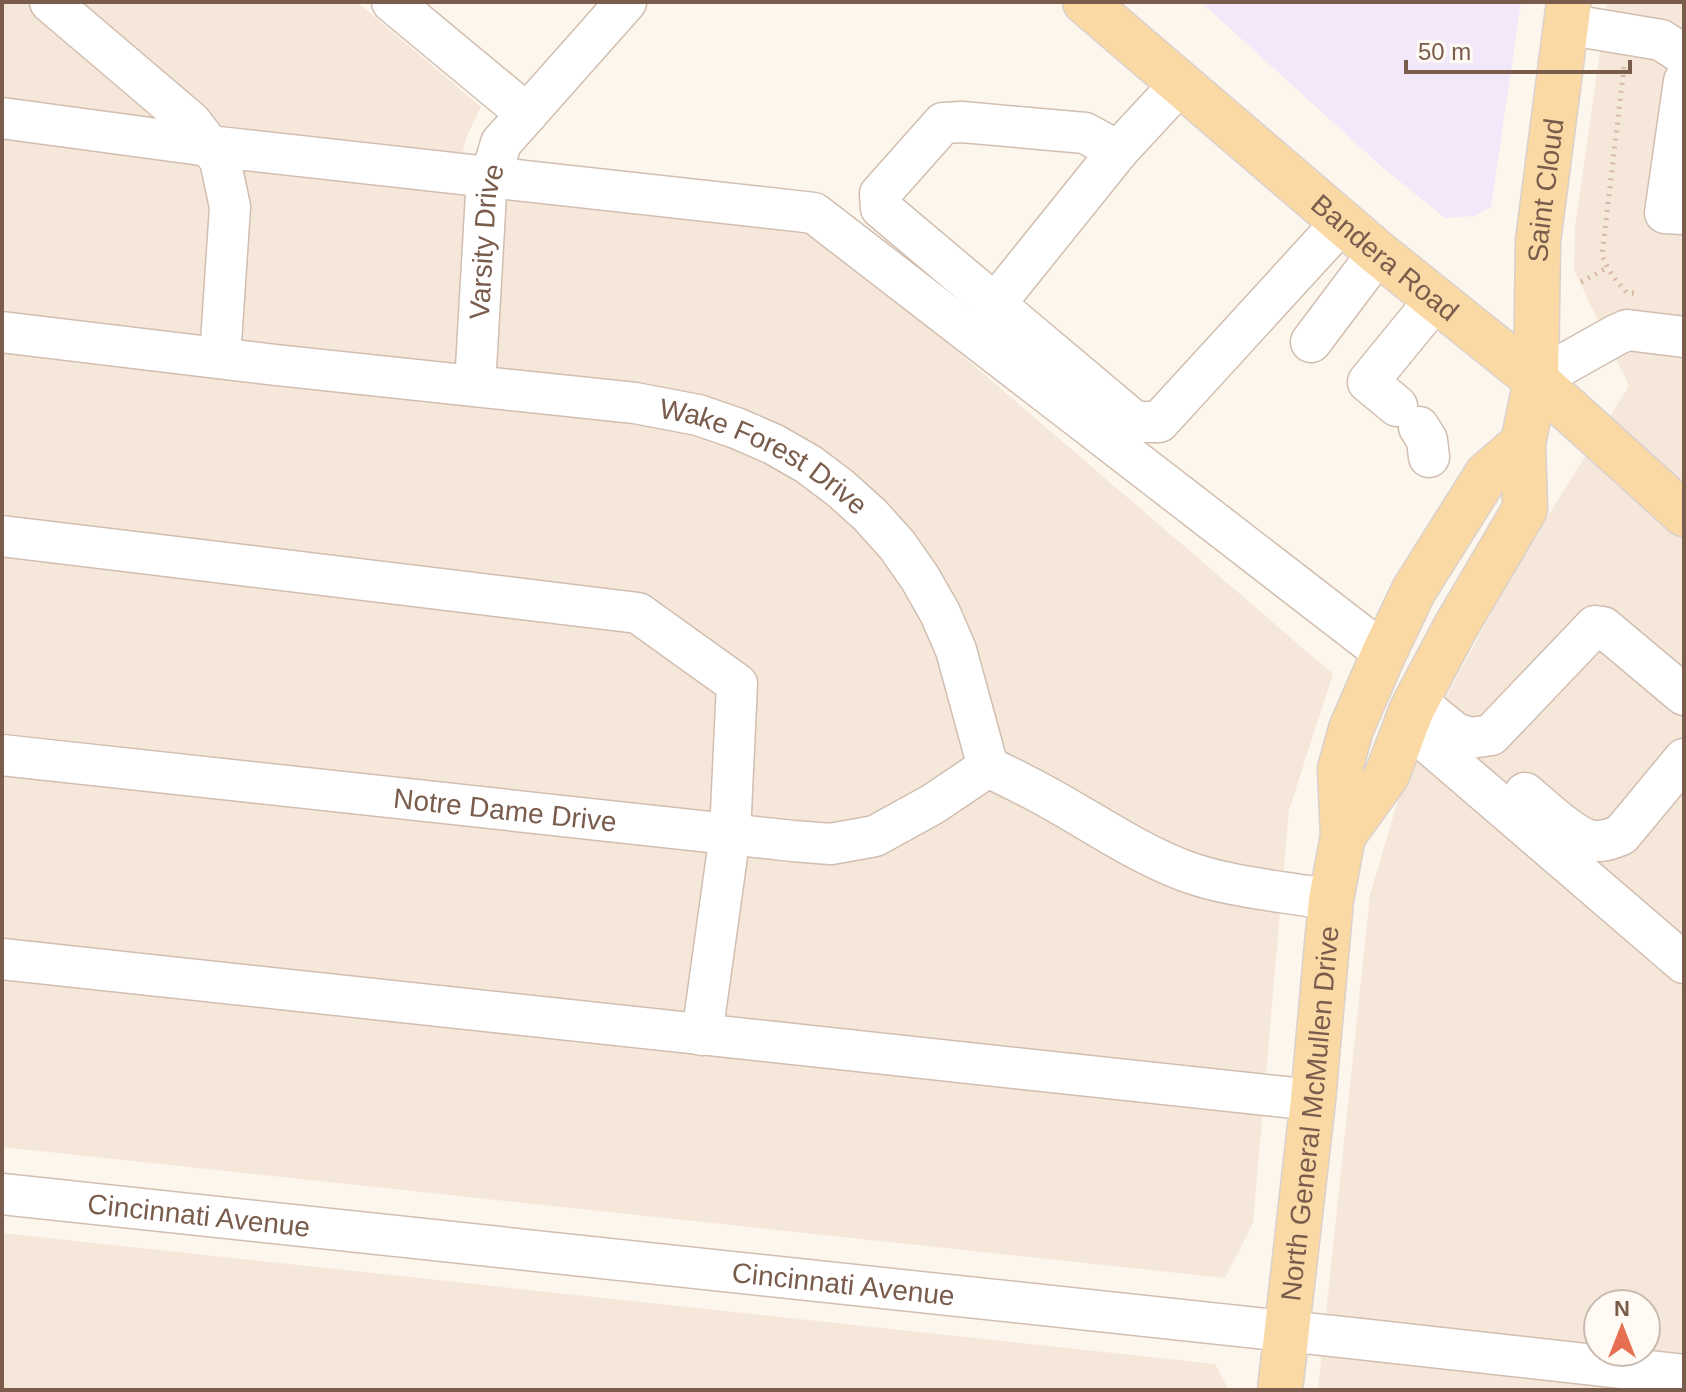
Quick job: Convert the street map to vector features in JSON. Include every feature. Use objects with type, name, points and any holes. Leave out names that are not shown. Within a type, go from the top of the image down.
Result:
[{"type":"main road","name":"Bandera Road","points":[[1085,2],[1378,253],[1536,380],[1684,514]]},
{"type":"main road","name":"Saint Cloud","points":[[1536,380],[1538,241],[1567,13]]},
{"type":"main road","name":"North General McMullen Drive","points":[[1343,836],[1387,775],[1411,712],[1455,628],[1525,509],[1523,443],[1536,380]]},
{"type":"main road","name":"North General McMullen Drive","points":[[1280,1390],[1313,1100],[1331,900],[1343,836],[1340,769],[1351,729],[1414,590],[1487,474],[1523,443]]},
{"type":"street","points":[[50,2],[191,122],[220,160],[230,207],[220,358]]},
{"type":"street","points":[[392,2],[527,114]]},
{"type":"street","name":"Varsity Drive","points":[[475,385],[486,194],[501,143],[626,2]]},
{"type":"street","points":[[1567,13],[1628,35],[1661,40],[1684,55]]},
{"type":"street","points":[[1684,81],[1665,213],[1684,214]]},
{"type":"street","points":[[995,304],[1118,151],[1180,84]]},
{"type":"street","points":[[2,118],[209,146],[814,213],[1384,653]]},
{"type":"street","points":[[1118,151],[1085,133],[943,123],[880,194],[881,208],[1135,422],[1159,422],[1342,222]]},
{"type":"street","points":[[1311,342],[1378,253]]},
{"type":"street","points":[[1393,408],[1435,300]]},
{"type":"street","points":[[1536,380],[1627,330],[1684,337]]},
{"type":"street","name":"Wake Forest Drive","points":[[2,332],[635,403],[698,415],[773,444],[819,472],[870,515],[897,545],[920,578],[956,650],[988,767]]},
{"type":"street","points":[[2,536],[638,613],[737,684],[730,834],[702,1035]]},
{"type":"street","points":[[1411,712],[1471,738],[1491,735],[1595,626],[1603,627],[1684,695]]},
{"type":"street","points":[[1411,712],[1684,963]]},
{"type":"street","points":[[1455,733],[1548,812],[1577,834],[1591,840],[1608,841],[1621,835],[1684,759]]},
{"type":"street","name":"Notre Dame Drive","points":[[2,755],[831,844],[875,836],[933,804],[988,767]]},
{"type":"street","points":[[988,767],[1138,849],[1188,872],[1220,881],[1331,900]]},
{"type":"street","points":[[2,959],[1313,1100]]},
{"type":"street","name":"Cincinnati Avenue","points":[[2,1194],[1684,1375]]},
{"type":"path","points":[[1628,35],[1602,255],[1607,268],[1627,293],[1639,294]]},
{"type":"path","points":[[1581,282],[1607,268]]},
{"type":"shaded area","points":[[2,2],[357,2],[481,107],[467,136],[459,165],[801,217],[1333,674],[1289,810],[1253,1223],[1225,1278],[2,1147]]},
{"type":"shaded area","points":[[1201,2],[1521,2],[1491,207],[1475,216],[1445,218],[1382,167]]},
{"type":"shaded area","points":[[1607,2],[1684,2],[1684,1390],[1318,1390],[1370,895],[1408,766],[1523,556],[1629,386],[1574,270],[1575,227]]},
{"type":"shaded area","points":[[2,1233],[1215,1364],[1229,1390],[2,1390]]}]
